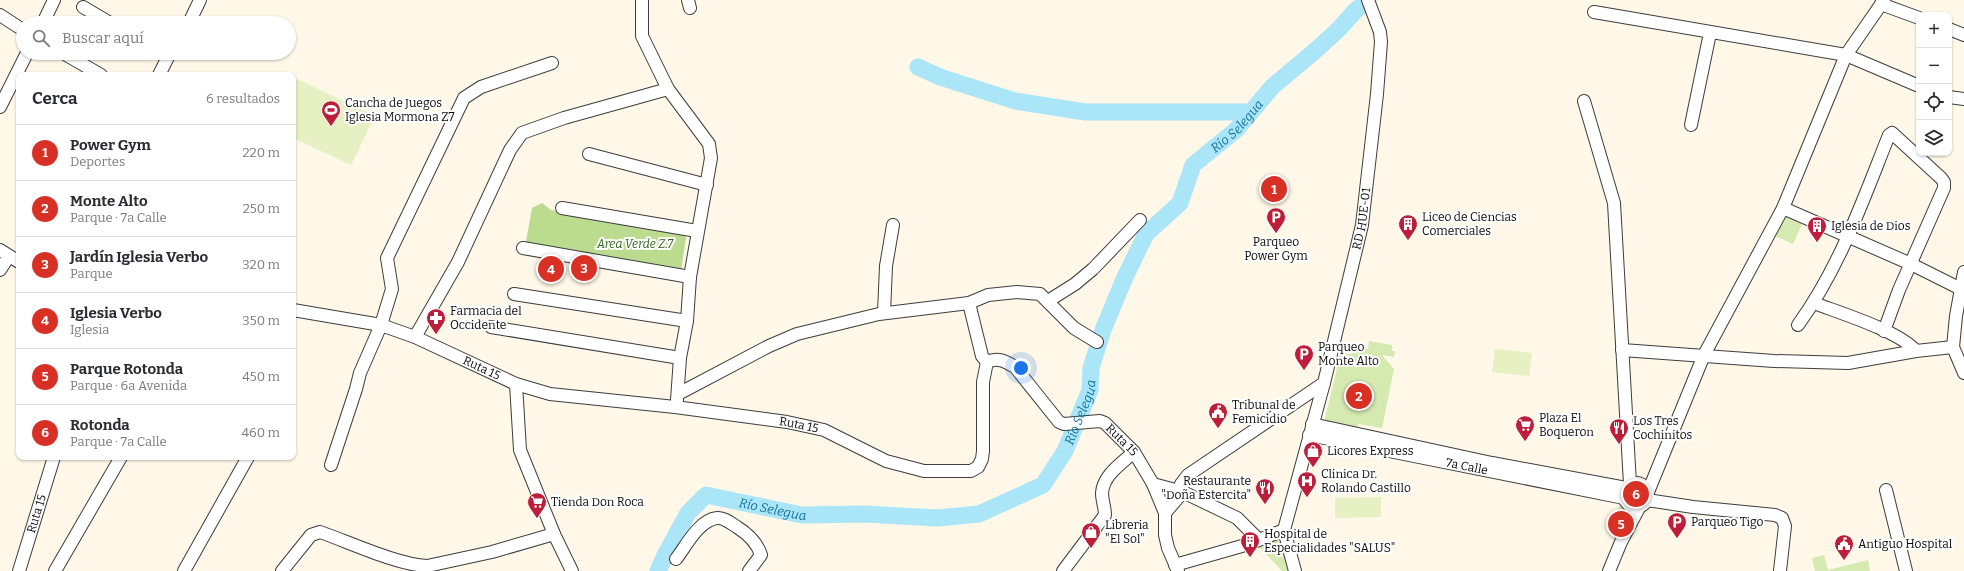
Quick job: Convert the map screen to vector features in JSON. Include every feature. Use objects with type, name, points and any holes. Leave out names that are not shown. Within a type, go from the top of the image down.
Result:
[{"type":"street","points":[[46,16],[54,0]]},
{"type":"street","points":[[192,16],[200,0]]},
{"type":"street","points":[[642,0],[642,36],[668,89],[709,144],[711,158],[690,277],[687,321],[680,358],[678,394],[675,407]]},
{"type":"street","name":"RD HUE-01","points":[[1310,430],[1324,383],[1362,225],[1377,94],[1381,42],[1380,32],[1368,0]]},
{"type":"street","points":[[1609,571],[1621,542],[1645,499],[1704,356],[1783,208],[1846,55],[1882,2],[1916,17]]},
{"type":"street","points":[[83,7],[98,16]]},
{"type":"street","points":[[1594,12],[1846,55],[1916,85]]},
{"type":"street","points":[[0,16],[16,26]]},
{"type":"street","points":[[1952,30],[1964,35]]},
{"type":"street","points":[[1691,126],[1710,33]]},
{"type":"street","points":[[18,72],[24,60]]},
{"type":"street","points":[[74,60],[96,72]]},
{"type":"street","points":[[160,72],[165,60]]},
{"type":"street","points":[[331,465],[360,372],[381,325],[392,289],[387,258],[464,98],[481,87],[552,63]]},
{"type":"street","points":[[0,107],[16,75]]},
{"type":"street","points":[[415,337],[458,262],[510,150],[522,133],[564,118],[668,89]]},
{"type":"street","points":[[1952,98],[1964,99]]},
{"type":"street","points":[[1584,101],[1614,203],[1622,350],[1627,490],[1630,506],[1645,499],[1693,507],[1775,515],[1782,518],[1785,526],[1780,571]]},
{"type":"street","points":[[1798,325],[1814,303],[1849,236],[1889,135],[1892,133],[1895,134],[1944,182],[1944,188],[1899,290],[1884,331]]},
{"type":"street","points":[[589,154],[707,186]]},
{"type":"street","points":[[562,208],[697,231]]},
{"type":"street","points":[[1783,208],[1911,264],[1961,289]]},
{"type":"street","points":[[1048,301],[1075,284],[1093,269],[1140,220]]},
{"type":"street","points":[[884,313],[886,266],[894,226]]},
{"type":"street","points":[[523,248],[690,277]]},
{"type":"street","points":[[0,270],[9,256]]},
{"type":"street","points":[[1964,272],[1956,316],[1954,347],[1964,373]]},
{"type":"street","points":[[678,394],[768,346],[797,334],[884,313],[969,303],[988,295],[1018,292],[1040,294],[1074,328],[1096,342]]},
{"type":"street","points":[[514,294],[687,321]]},
{"type":"street","points":[[969,303],[982,356],[987,362]]},
{"type":"street","points":[[1814,303],[1884,331],[1911,345],[1916,351]]},
{"type":"street","name":"Ruta 15","points":[[296,311],[381,325],[415,337],[516,384],[550,394],[675,407],[787,422],[824,430],[886,461],[924,471],[972,471],[978,467],[982,459],[983,382],[987,362],[995,359],[1006,361],[1016,367],[1059,422],[1064,424],[1091,422],[1105,423],[1134,452],[1153,484],[1165,513],[1167,541],[1176,568]]},
{"type":"street","points":[[491,327],[680,358]]},
{"type":"street","points":[[1622,350],[1774,361],[1848,363],[1916,351],[1954,347]]},
{"type":"street","points":[[1183,492],[1181,484],[1188,474],[1324,383]]},
{"type":"street","points":[[516,384],[520,450],[554,534],[572,571]]},
{"type":"street","points":[[1295,571],[1284,530],[1310,430]]},
{"type":"street","name":"7a Calle","points":[[1310,430],[1627,490]]},
{"type":"street","points":[[1063,571],[1105,515],[1105,506],[1102,493],[1108,476],[1134,452]]},
{"type":"street","name":"Ruta 15","points":[[19,571],[53,460]]},
{"type":"street","points":[[56,571],[119,460]]},
{"type":"street","points":[[184,571],[246,460]]},
{"type":"street","points":[[1153,484],[1183,492],[1237,518],[1258,539]]},
{"type":"street","points":[[1627,490],[1641,484],[1645,499]]},
{"type":"street","points":[[1886,490],[1906,571]]},
{"type":"street","points":[[1165,513],[1183,492]]},
{"type":"street","points":[[676,560],[699,529],[708,522],[718,518],[726,520],[748,534],[759,548],[761,555],[749,571]]},
{"type":"street","points":[[1176,568],[1249,544],[1258,539],[1284,530]]},
{"type":"street","points":[[282,571],[311,535],[320,532],[418,566],[427,566],[492,552],[554,534]]},
{"type":"green space","name":"Cancha de Juegos Iglesia Mormona Z7","points":[[296,78],[375,116],[351,165],[296,139]]},
{"type":"green space","name":"Area Verde Z.7","points":[[542,203],[551,210],[687,231],[681,271],[525,247],[532,208]]},
{"type":"green space","points":[[1784,216],[1802,224],[1793,244],[1775,236]]},
{"type":"green space","points":[[575,258],[596,261],[593,278],[572,275]]},
{"type":"green space","points":[[1369,341],[1392,345],[1392,351],[1395,351],[1394,357],[1382,355],[1394,369],[1382,428],[1358,424],[1357,429],[1324,423],[1340,355],[1356,353],[1357,347],[1368,349]]},
{"type":"green space","points":[[1495,349],[1532,353],[1529,376],[1492,372]]},
{"type":"green space","points":[[1633,483],[1639,483],[1646,489],[1648,494],[1634,507],[1625,499]]},
{"type":"green space","points":[[1381,497],[1381,517],[1335,518],[1335,498]]},
{"type":"green space","points":[[1620,501],[1626,509],[1633,511],[1621,538],[1613,538]]},
{"type":"green space","points":[[1281,535],[1293,571],[1282,571],[1257,545]]},
{"type":"green space","points":[[1824,555],[1828,570],[1868,560],[1870,571],[1815,571],[1812,558]]},
{"type":"waterway","name":"Río Selegua","points":[[658,571],[688,513],[706,495],[802,515],[865,514],[937,518],[979,514],[1043,485],[1065,451],[1090,390],[1091,368],[1103,330],[1125,277],[1146,234],[1180,203],[1193,165],[1236,130],[1272,87],[1316,50],[1368,0]]},
{"type":"waterway","points":[[918,67],[940,77],[1015,101],[1085,112],[1251,112]]},
{"type":"place","name":"Cancha de Juegos Iglesia Mormona Z7","points":[[331,127]]},
{"type":"place","name":"Power Gym","points":[[1274,189]]},
{"type":"place","name":"Parqueo Power Gym","points":[[1276,234]]},
{"type":"place","name":"Liceo de Ciencias Comerciales","points":[[1408,241]]},
{"type":"place","name":"Iglesia de Dios","points":[[1817,243]]},
{"type":"place","name":"Jardín Iglesia Verbo","points":[[584,268]]},
{"type":"place","name":"Iglesia Verbo","points":[[551,269]]},
{"type":"place","name":"Farmacia del Occidente","points":[[436,335]]},
{"type":"place","name":"Parqueo Monte Alto","points":[[1304,371]]},
{"type":"place","name":"Monte Alto","points":[[1359,396]]},
{"type":"place","name":"Tribunal de Femicidio","points":[[1218,429]]},
{"type":"place","name":"Plaza El Boqueron","points":[[1525,442]]},
{"type":"place","name":"Los Tres Cochinitos","points":[[1619,445]]},
{"type":"place","name":"Licores Express","points":[[1313,468]]},
{"type":"place","name":"Rotonda","points":[[1636,494]]},
{"type":"place","name":"Clinica Dr. Rolando Castillo","points":[[1307,498]]},
{"type":"place","name":"Restaurante \"Doña Estercita\"","points":[[1265,505]]},
{"type":"place","name":"Tienda Don Roca","points":[[537,519]]},
{"type":"place","name":"Parque Rotonda","points":[[1621,524]]},
{"type":"place","name":"Parqueo Tigo","points":[[1677,539]]},
{"type":"place","name":"Libreria \"El Sol\"","points":[[1091,549]]},
{"type":"place","name":"Hospital de Especialidades \"SALUS\"","points":[[1250,558]]},
{"type":"place","name":"Antiguo Hospital","points":[[1844,561]]}]
